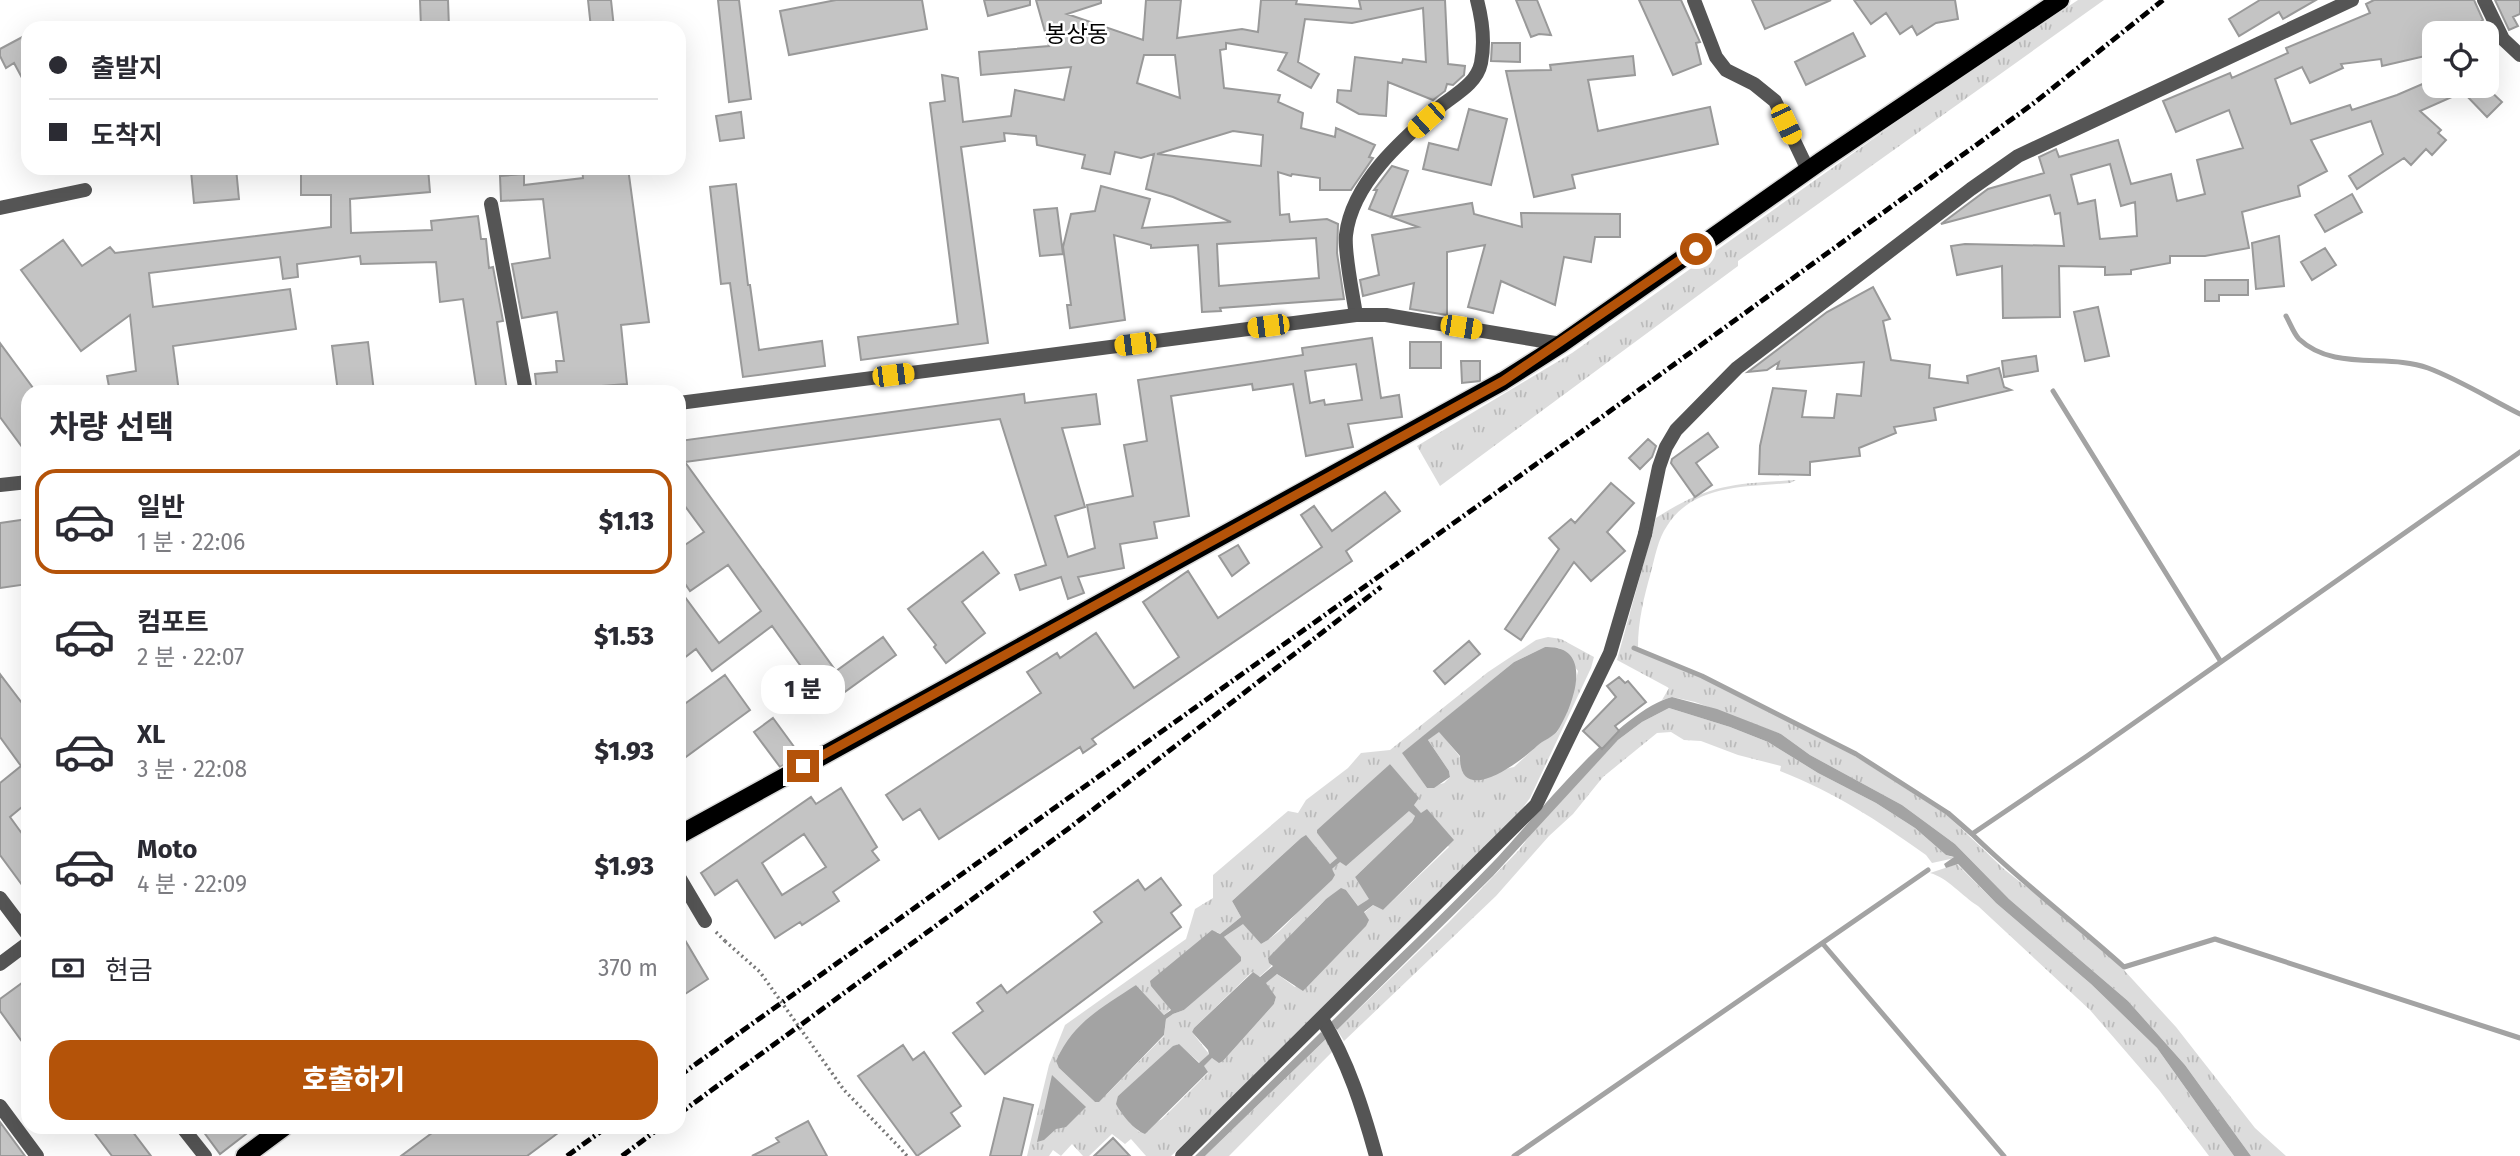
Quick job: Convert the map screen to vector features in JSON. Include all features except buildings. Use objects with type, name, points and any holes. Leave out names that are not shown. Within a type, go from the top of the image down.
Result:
[{"type":"main road","points":[[686,829],[1503,381],[1561,344],[1808,170],[2060,0]]},
{"type":"main road","points":[[245,1156],[275,1134]]},
{"type":"street","points":[[1356,315],[1346,236],[1356,201],[1389,153],[1467,87],[1481,65],[1482,20],[1477,0]]},
{"type":"street","points":[[1695,0],[1716,57],[1726,70],[1754,83],[1775,100],[1808,170]]},
{"type":"street","points":[[1182,1156],[1536,805],[1610,653],[1645,534],[1659,467],[1666,447],[1676,430],[1737,368],[1971,189],[2027,151],[2351,0]]},
{"type":"street","points":[[2484,0],[2503,39],[2520,55]]},
{"type":"street","points":[[0,208],[85,190]]},
{"type":"street","points":[[491,204],[525,385]]},
{"type":"street","points":[[686,402],[1356,315],[1385,315],[1561,344]]},
{"type":"street","points":[[0,485],[21,483]]},
{"type":"street","points":[[686,889],[705,920]]},
{"type":"street","points":[[0,898],[21,926]]},
{"type":"street","points":[[0,964],[21,948]]},
{"type":"street","points":[[1322,1019],[1335,1039],[1361,1102],[1377,1156]]},
{"type":"street","points":[[0,1106],[37,1156]]},
{"type":"street","points":[[188,1134],[205,1156]]},
{"type":"path","points":[[724,941],[760,972],[844,1090],[906,1156]]},
{"type":"green space","points":[[2078,0],[2104,0],[1738,261],[1738,266],[1440,486],[1417,446],[1572,353],[1949,85]]},
{"type":"green space","points":[[1796,480],[1790,483],[1722,490],[1691,502],[1678,512],[1659,542],[1642,609],[1638,647],[1633,646],[1632,649],[1701,677],[1855,756],[1947,815],[2005,870],[2076,926],[2123,969],[2176,1027],[2255,1128],[2286,1156],[2251,1156],[2185,1065],[2128,1001],[2009,899],[1955,844],[1902,805],[1810,755],[1781,734],[1695,702],[1672,697],[1662,700],[1669,688],[1617,660],[1656,518],[1692,498],[1723,487]]},
{"type":"green space","points":[[1548,637],[1561,639],[1594,657],[1530,798],[1516,817],[1316,1018],[1171,1156],[1146,1156],[1131,1139],[1125,1144],[1112,1134],[1089,1156],[1083,1156],[1072,1144],[1061,1156],[1053,1150],[1049,1156],[1027,1156],[1049,1065],[1065,1025],[1186,939],[1195,909],[1213,898],[1213,875],[1288,811],[1298,813],[1306,800],[1348,768],[1361,753],[1390,750],[1488,672],[1536,640]],"holes":[[[1545,647],[1559,648],[1578,671],[1572,697],[1557,732],[1514,767],[1505,769],[1460,757],[1439,731],[1428,740],[1449,771],[1450,777],[1444,783],[1427,788],[1403,753],[1514,662]],[[1390,764],[1405,783],[1414,805],[1449,847],[1383,910],[1373,905],[1364,913],[1295,987],[1277,974],[1265,983],[1276,997],[1274,1004],[1223,1061],[1212,1058],[1203,1066],[1208,1073],[1162,1119],[1139,1132],[1119,1110],[1118,1096],[1178,1044],[1200,1063],[1209,1054],[1192,1032],[1194,1028],[1252,972],[1259,977],[1269,969],[1325,900],[1346,890],[1359,907],[1370,899],[1355,877],[1412,822],[1415,816],[1409,810],[1339,862],[1291,920],[1272,937],[1261,944],[1243,923],[1223,938],[1203,993],[1184,1010],[1166,1019],[1164,1036],[1107,1094],[1095,1102],[1059,1068],[1136,985],[1164,1015],[1171,1009],[1152,986],[1217,932],[1220,934],[1241,917],[1232,901],[1301,838],[1306,836],[1330,864],[1338,857],[1317,833]]]},
{"type":"green space","points":[[1669,708],[1768,742],[1818,773],[1876,803],[1915,828],[1946,855],[1955,858],[1932,863],[1926,855],[1873,819],[1820,788],[1780,771],[1781,766],[1738,755],[1701,741],[1684,740],[1671,732],[1657,733],[1603,777],[1573,814],[1549,836],[1496,896],[1344,1041],[1337,1030],[1519,850],[1537,826],[1618,740],[1642,722]]},
{"type":"green space","points":[[1957,864],[1996,903],[2091,984],[2157,1048],[2234,1156],[2209,1156],[2159,1090],[2090,1010],[1978,906],[1949,883],[1930,873]]},
{"type":"green space","points":[[1327,1038],[1333,1051],[1229,1156],[1205,1156]]},
{"type":"shaded area","points":[[1545,647],[1561,649],[1570,655],[1575,666],[1576,678],[1570,706],[1556,732],[1517,762],[1491,777],[1479,780],[1469,779],[1462,771],[1460,756],[1439,732],[1428,740],[1449,771],[1450,777],[1434,788],[1427,788],[1402,753],[1514,662]]},
{"type":"shaded area","points":[[1672,697],[1717,709],[1781,734],[1810,755],[1902,805],[1955,844],[2009,899],[2128,1001],[2185,1065],[2251,1156],[2234,1156],[2157,1048],[2091,984],[1996,903],[1958,864],[1946,868],[1944,864],[1954,857],[1946,855],[1915,828],[1876,803],[1818,773],[1768,742],[1669,708],[1642,722],[1618,740],[1493,876],[1337,1030],[1331,1022],[1494,861],[1578,768],[1627,722],[1651,706]]},
{"type":"shaded area","points":[[1390,764],[1419,798],[1414,805],[1421,813],[1427,809],[1454,840],[1383,910],[1373,905],[1364,912],[1369,920],[1366,926],[1303,991],[1277,974],[1266,983],[1276,997],[1274,1004],[1223,1061],[1219,1063],[1212,1058],[1204,1066],[1208,1072],[1145,1134],[1124,1117],[1116,1104],[1118,1096],[1173,1046],[1179,1044],[1199,1063],[1209,1054],[1192,1032],[1194,1028],[1253,972],[1260,977],[1273,966],[1268,958],[1326,899],[1341,888],[1346,890],[1358,906],[1369,899],[1355,877],[1412,822],[1415,816],[1409,811],[1346,866],[1340,862],[1332,869],[1335,875],[1332,880],[1268,940],[1261,944],[1243,924],[1224,937],[1241,957],[1241,961],[1184,1010],[1166,1019],[1164,1035],[1099,1102],[1095,1102],[1059,1068],[1056,1061],[1080,1025],[1136,985],[1164,1015],[1171,1010],[1151,986],[1150,981],[1212,930],[1220,934],[1241,917],[1232,901],[1301,838],[1306,835],[1330,864],[1337,858],[1317,830]]},
{"type":"shaded area","points":[[1321,1032],[1327,1038],[1205,1156],[1195,1156]]},
{"type":"shaded area","points":[[1052,1075],[1086,1107],[1066,1127],[1056,1129],[1044,1140],[1037,1142]]},
{"type":"waterway","points":[[2286,316],[2297,337],[2313,349],[2345,359],[2396,362],[2428,368],[2520,414]]},
{"type":"waterway","points":[[2053,391],[2221,662]]},
{"type":"waterway","points":[[1634,648],[1702,676],[1856,754],[1948,813],[1972,834],[2520,452]]},
{"type":"waterway","points":[[1972,834],[2124,967],[2215,939],[2520,1038]]},
{"type":"waterway","points":[[1514,1156],[1928,870]]},
{"type":"waterway","points":[[1823,944],[2004,1156]]},
{"type":"railway","points":[[686,1071],[1577,435],[2034,103],[2163,0]]},
{"type":"railway","points":[[686,1109],[1068,829],[1381,587]]},
{"type":"railway","points":[[567,1156],[597,1134]]},
{"type":"railway","points":[[622,1156],[652,1134]]},
{"type":"district","name":"봉상동","points":[[1077,34]]},
{"type":"route","points":[[803,766],[1503,381],[1561,344],[1696,249]]}]
